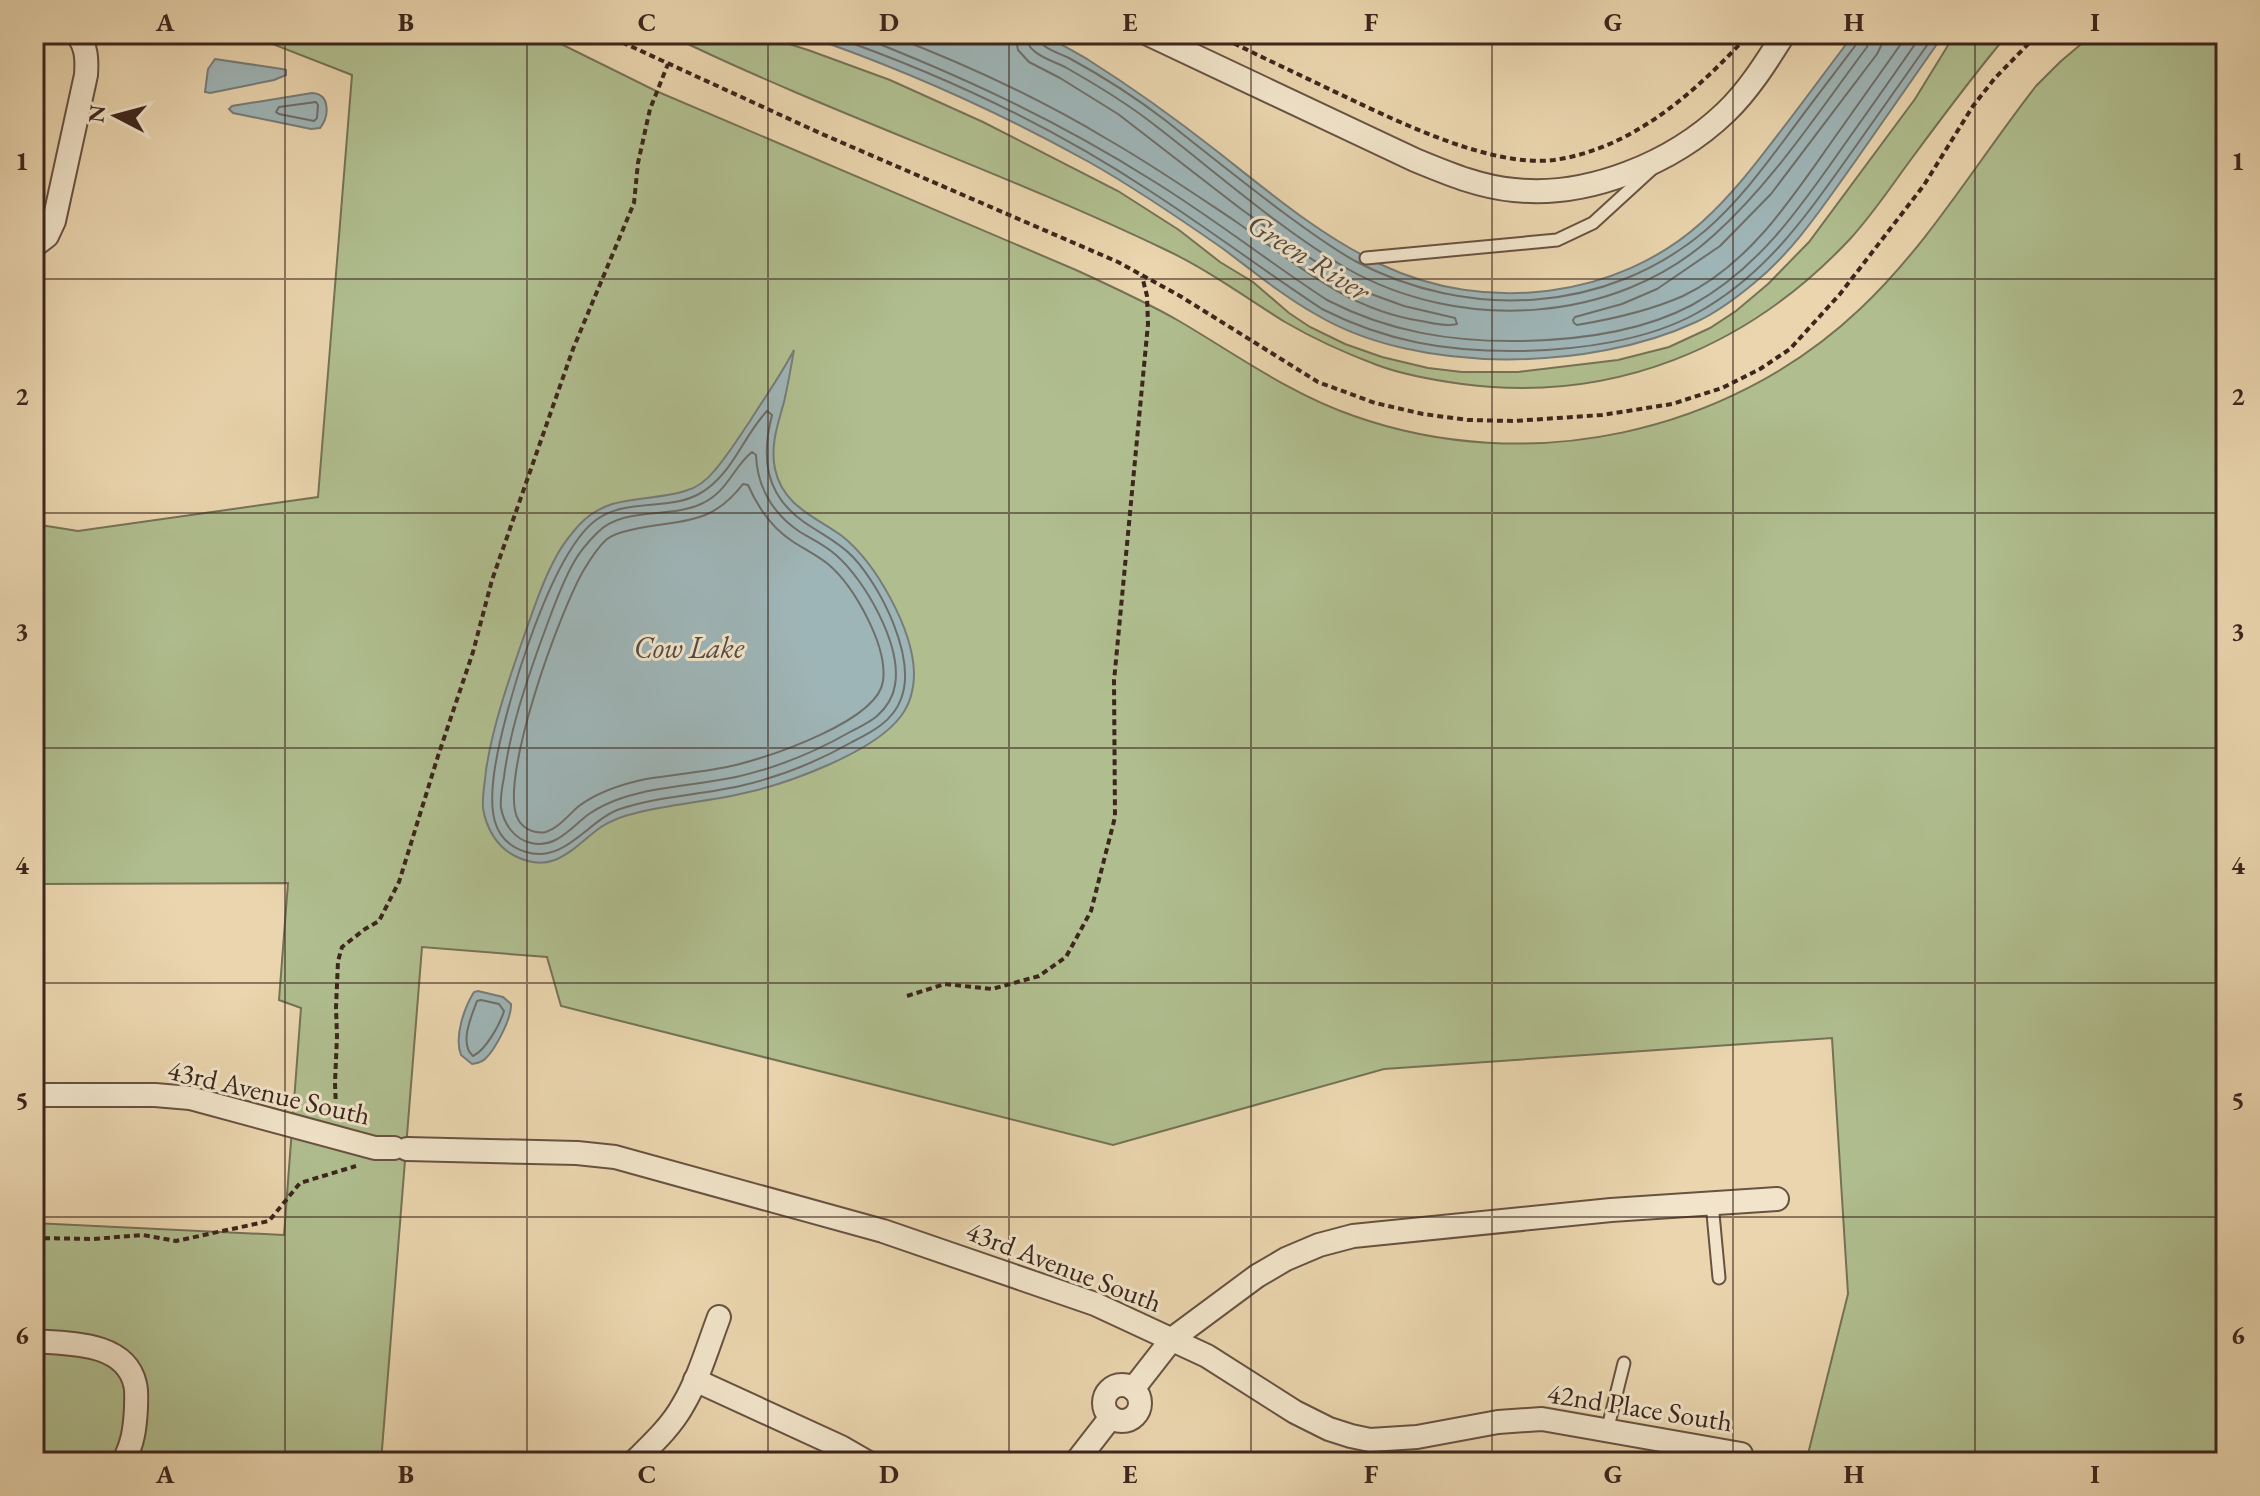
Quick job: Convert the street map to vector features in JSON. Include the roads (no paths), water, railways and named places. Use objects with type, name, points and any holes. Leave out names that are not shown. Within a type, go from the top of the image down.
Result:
[{"type":"street","points":[[40,241],[54,221],[86,75],[87,58],[83,41],[77,34]]},
{"type":"street","points":[[1148,34],[1415,160],[1480,184],[1541,191],[1572,188],[1610,178],[1669,153],[1695,138],[1727,112],[1784,34]]},
{"type":"street","name":"43rd Avenue South","points":[[34,1095],[190,1098],[375,1148],[577,1153],[615,1157],[883,1231],[1095,1304],[1172,1339],[1257,1276],[1286,1259],[1319,1245],[1353,1236],[1611,1210],[1777,1199]]},
{"type":"street","points":[[634,1462],[682,1407],[719,1317]]},
{"type":"street","points":[[1076,1462],[1111,1417],[1104,1405],[1108,1392],[1120,1385],[1133,1389],[1172,1339]]},
{"type":"street","name":"42nd Place South","points":[[1172,1339],[1207,1356],[1295,1412],[1329,1429],[1370,1440],[1417,1437],[1498,1422],[1542,1419],[1741,1454]]},
{"type":"street","points":[[34,1341],[83,1345],[114,1354],[129,1368],[136,1385],[135,1430],[123,1462]]},
{"type":"street","points":[[695,1380],[867,1462]]},
{"type":"lane","points":[[1366,258],[1557,240],[1593,223],[1669,153]]},
{"type":"lane","points":[[1712,1203],[1719,1278]]},
{"type":"lane","points":[[1607,1431],[1624,1363]]},
{"type":"water","name":"Green River","points":[[1021,33],[1043,36],[1087,59],[1138,92],[1297,213],[1360,254],[1422,280],[1464,290],[1506,293],[1549,291],[1591,282],[1631,268],[1668,248],[1702,222],[1735,189],[1854,34],[1944,34],[1807,227],[1768,271],[1733,300],[1696,322],[1654,338],[1607,350],[1557,357],[1505,359],[1454,357],[1358,335],[1304,308],[1157,204],[1054,143],[912,76],[801,34]]},
{"type":"water","points":[[215,59],[282,69],[286,70],[286,75],[274,80],[205,92],[208,69]]},
{"type":"water","points":[[312,93],[323,97],[325,102],[325,118],[320,128],[311,129],[233,113],[229,109],[232,106]]},
{"type":"water","name":"Cow Lake","points":[[794,350],[775,435],[775,469],[779,482],[792,501],[855,548],[890,598],[900,617],[912,656],[913,685],[904,711],[888,730],[871,743],[803,775],[740,794],[622,817],[601,827],[552,861],[541,863],[515,856],[493,836],[484,815],[486,770],[512,671],[538,597],[557,555],[579,525],[603,507],[671,495],[694,488],[705,480],[733,446]]},
{"type":"water","points":[[474,992],[503,997],[511,1004],[511,1010],[493,1049],[483,1060],[472,1064],[461,1055],[459,1040],[467,1006]]}]
